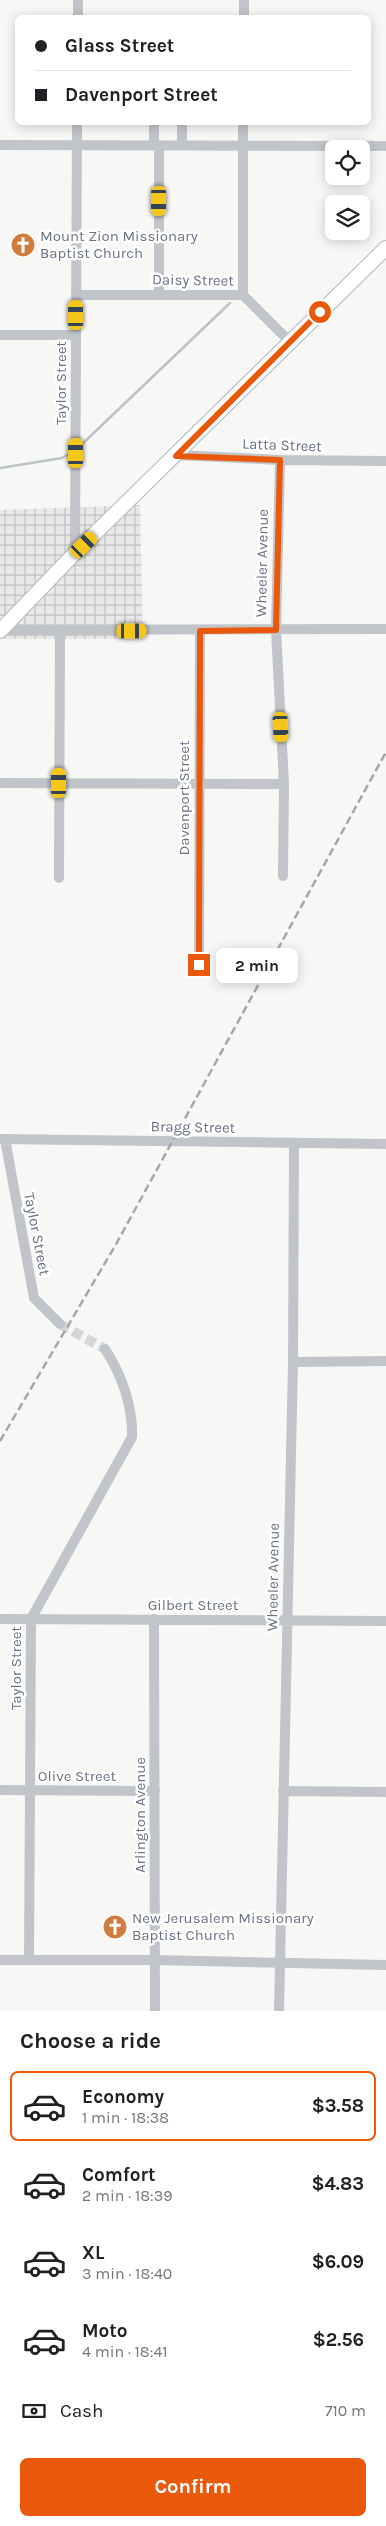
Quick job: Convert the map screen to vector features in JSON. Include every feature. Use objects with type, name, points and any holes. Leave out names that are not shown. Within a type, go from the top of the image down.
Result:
[{"type":"main road","points":[[0,631],[75,553],[176,456],[290,342],[379,261],[386,248]]},
{"type":"street","points":[[78,0],[78,15]]},
{"type":"street","points":[[244,0],[244,15]]},
{"type":"street","name":"Taylor Street","points":[[75,553],[77,125]]},
{"type":"street","points":[[154,125],[158,294]]},
{"type":"street","points":[[182,125],[182,145]]},
{"type":"street","points":[[242,295],[243,125]]},
{"type":"street","points":[[0,145],[386,146]]},
{"type":"street","name":"Daisy Street","points":[[76,295],[242,295],[290,342]]},
{"type":"street","points":[[0,335],[76,335]]},
{"type":"street","name":"Latta Street","points":[[176,456],[280,460],[386,461]]},
{"type":"street","name":"Wheeler Avenue","points":[[280,460],[276,630],[284,784],[283,876]]},
{"type":"street","points":[[0,631],[386,629]]},
{"type":"street","points":[[59,878],[60,630]]},
{"type":"street","name":"Davenport Street","points":[[199,965],[200,631]]},
{"type":"street","points":[[0,783],[284,784]]},
{"type":"street","name":"Taylor Street","points":[[2,1139],[34,1298],[60,1324]]},
{"type":"street","name":"Bragg Street","points":[[2,1139],[386,1144]]},
{"type":"street","name":"Wheeler Avenue","points":[[279,2011],[293,1362],[294,1144]]},
{"type":"street","name":"Taylor Street","points":[[29,1960],[31,1619],[132,1438],[132,1428],[121,1375],[105,1349]]},
{"type":"street","points":[[293,1362],[386,1361]]},
{"type":"street","name":"Gilbert Street","points":[[0,1619],[386,1621]]},
{"type":"street","name":"Arlington Avenue","points":[[154,1619],[155,2011]]},
{"type":"street","name":"Olive Street","points":[[0,1790],[30,1791],[42,1788],[155,1791]]},
{"type":"street","points":[[283,1791],[386,1792]]},
{"type":"street","points":[[0,1960],[154,1960],[386,1965]]},
{"type":"shaded area","points":[[140,505],[143,639],[0,639],[0,510]]},
{"type":"waterway","points":[[79,447],[230,303]]},
{"type":"waterway","points":[[0,468],[62,458],[72,452]]},
{"type":"tunnel","points":[[60,1324],[105,1349]]},
{"type":"railway","points":[[0,1441],[115,1246],[386,752]]},
{"type":"place","name":"Mount Zion Missionary Baptist Church","points":[[23,245]]},
{"type":"place","name":"New Jerusalem Missionary Baptist Church","points":[[115,1927]]},
{"type":"route","points":[[199,965],[200,631],[276,630],[280,460],[176,456],[320,312]]}]
